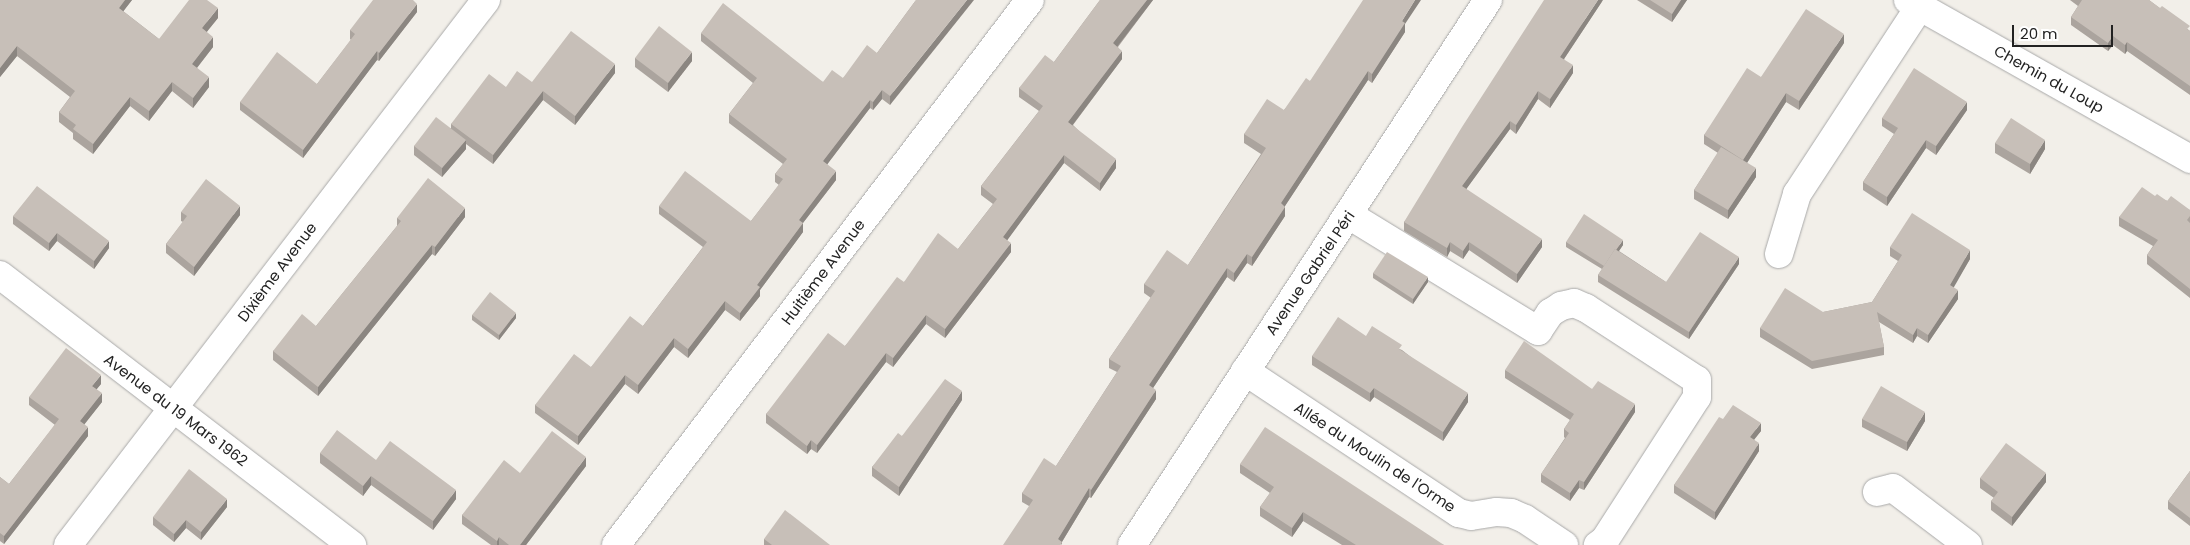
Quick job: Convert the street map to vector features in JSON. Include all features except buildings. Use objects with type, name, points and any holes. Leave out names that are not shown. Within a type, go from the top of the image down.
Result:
[{"type":"street","name":"Dixième Avenue","points":[[68,545],[486,0]]},
{"type":"street","name":"Huitième Avenue","points":[[616,545],[1030,0]]},
{"type":"street","name":"Avenue Gabriel Péri","points":[[1132,545],[1488,0]]},
{"type":"street","points":[[1779,254],[1797,194],[1914,3]]},
{"type":"street","name":"Chemin du Loup","points":[[1914,3],[2190,159]]},
{"type":"street","points":[[1349,215],[1538,331],[1550,313],[1561,306],[1574,303],[1586,308],[1697,380],[1697,397],[1604,540],[1598,545]]},
{"type":"street","name":"Avenue du 19 Mars 1962","points":[[0,275],[352,545]]},
{"type":"street","name":"Allée du Moulin de l'Orme","points":[[1245,371],[1459,513],[1471,516],[1497,512],[1511,513],[1525,519],[1564,545]]},
{"type":"street","points":[[1877,492],[1893,488],[1968,545]]}]
